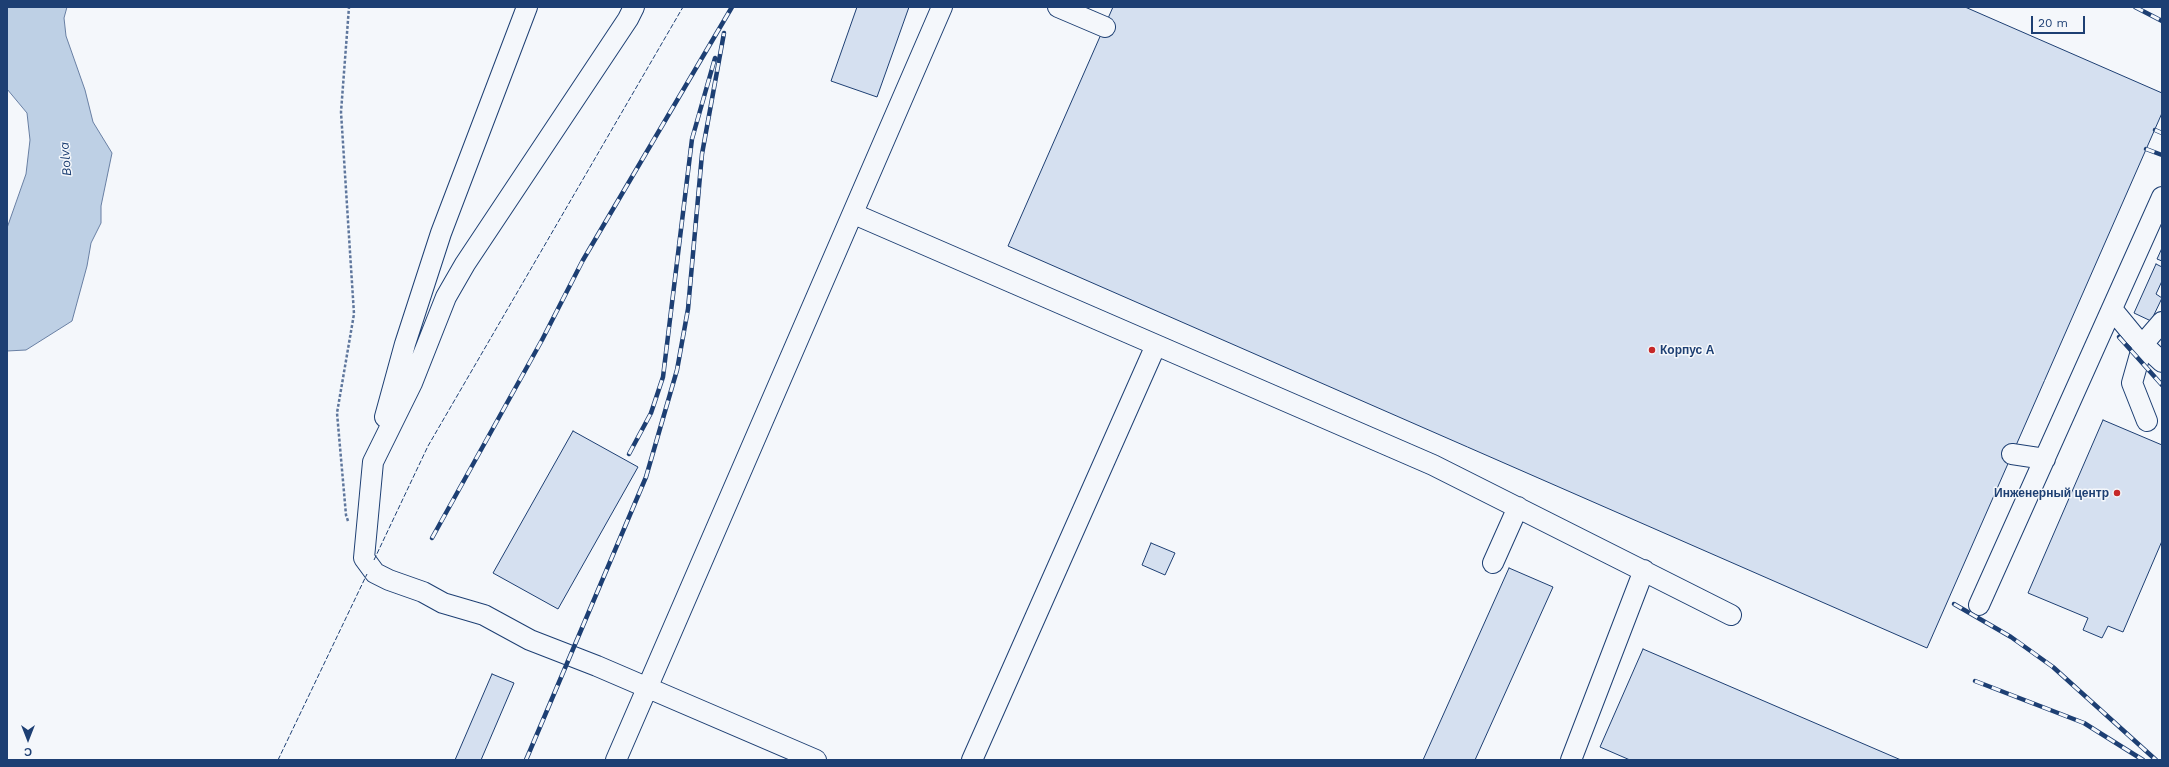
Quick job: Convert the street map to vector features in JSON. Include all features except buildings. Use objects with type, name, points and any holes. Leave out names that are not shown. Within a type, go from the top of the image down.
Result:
[{"type":"lane","points":[[527,7],[441,233],[405,344],[373,462],[364,558],[375,573],[443,603],[484,615],[530,640],[648,688],[816,760]]},
{"type":"lane","points":[[373,462],[412,383],[446,297],[465,264],[628,19],[634,7]]},
{"type":"lane","points":[[616,760],[854,214],[942,7]]},
{"type":"lane","points":[[1058,7],[1104,27]]},
{"type":"lane","points":[[1979,605],[2162,197]]},
{"type":"lane","points":[[854,214],[1433,465],[1731,615]]},
{"type":"lane","points":[[2112,309],[2143,344],[2162,362]]},
{"type":"lane","points":[[2147,421],[2132,383],[2143,344],[2162,322]]},
{"type":"lane","points":[[972,760],[1156,345]]},
{"type":"lane","points":[[2012,454],[2045,459]]},
{"type":"lane","points":[[1493,563],[1518,507]]},
{"type":"lane","points":[[1571,760],[1644,570]]},
{"type":"path","points":[[349,7],[341,112],[354,314],[337,413],[346,515],[349,522]]},
{"type":"water","name":"Bolva","points":[[7,7],[67,7],[64,18],[66,36],[85,90],[93,122],[112,153],[101,206],[101,223],[91,243],[87,266],[72,321],[26,350],[7,351],[7,228],[26,174],[30,140],[27,113],[7,89]]},
{"type":"railway","points":[[432,538],[542,340],[583,260],[732,7]]},
{"type":"railway","points":[[2135,7],[2162,21]]},
{"type":"railway","points":[[526,760],[646,477],[677,370],[688,309],[702,154],[724,33]]},
{"type":"railway","points":[[629,454],[651,413],[663,377],[692,139],[715,58]]},
{"type":"railway","points":[[2155,130],[2162,133]]},
{"type":"railway","points":[[2146,149],[2162,155]]},
{"type":"railway","points":[[2119,337],[2162,385]]},
{"type":"railway","points":[[1954,604],[2011,637],[2053,667],[2156,760]]},
{"type":"railway","points":[[1975,681],[2084,723],[2143,760]]},
{"type":"fence","points":[[374,560],[428,446],[683,7]]},
{"type":"fence","points":[[278,760],[367,574]]},
{"type":"place","name":"Корпус А","points":[[1652,350]]},
{"type":"place","name":"Инженерный центр","points":[[2117,493]]}]
